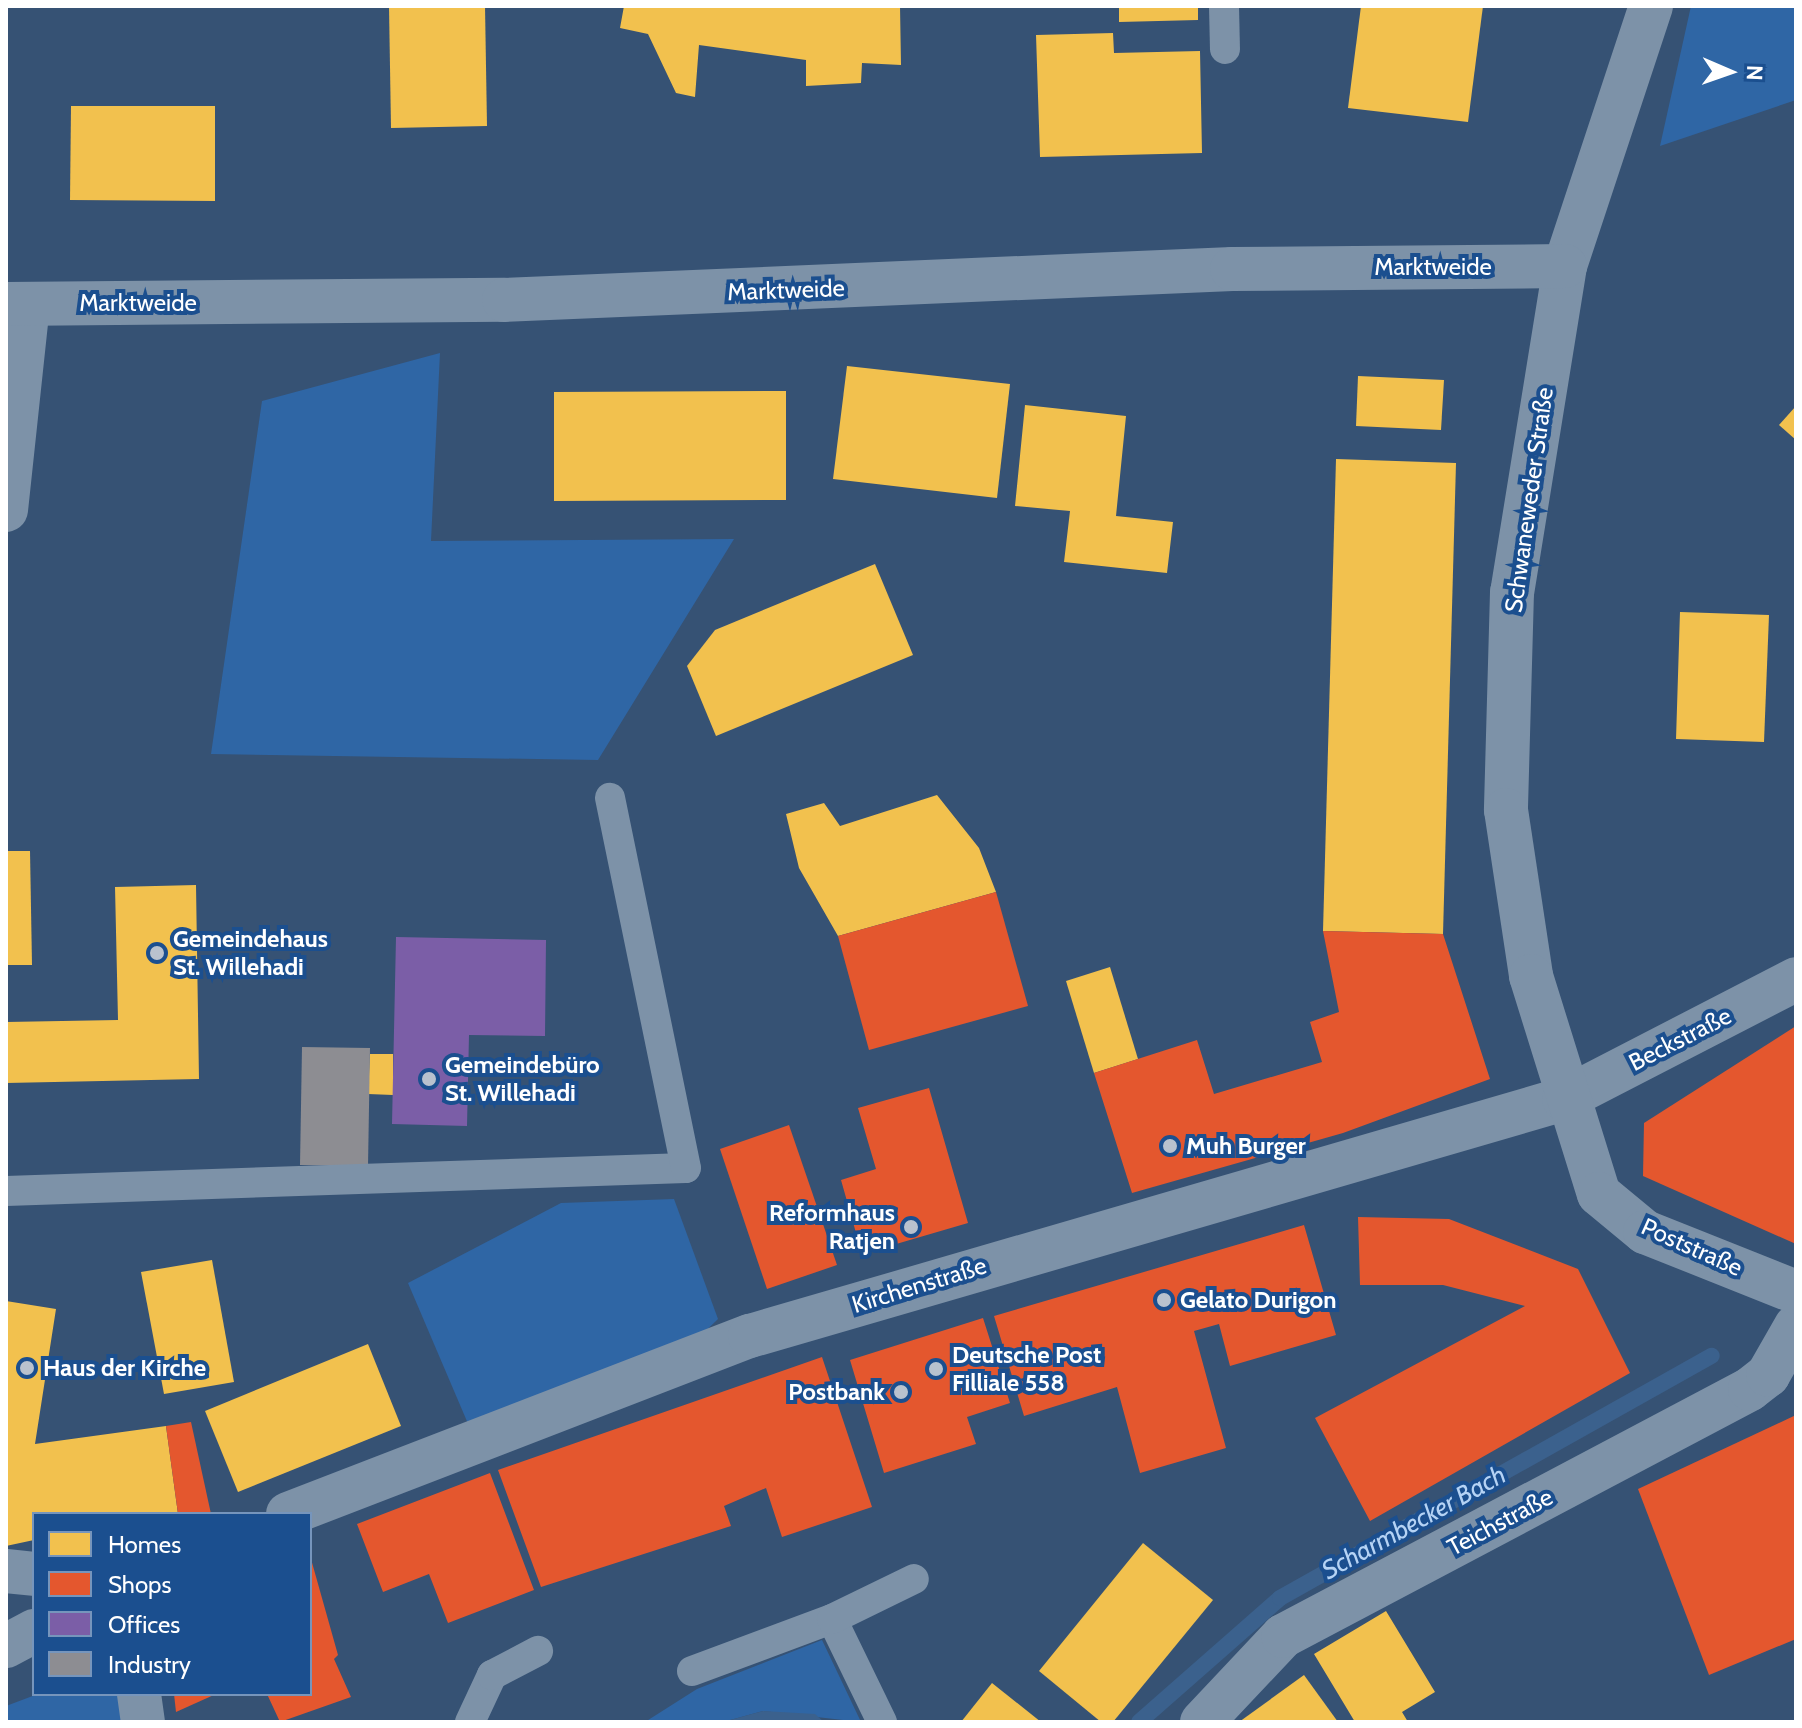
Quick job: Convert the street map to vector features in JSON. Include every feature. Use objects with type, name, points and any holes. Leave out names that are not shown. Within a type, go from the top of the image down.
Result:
[{"type":"street","name":"Schwaneweder Straße","points":[[1564,1099],[1531,976],[1506,810],[1512,592],[1565,266],[1651,6]]},
{"type":"street","name":"Marktweide","points":[[17,304],[504,300],[1232,269],[1565,266]]},
{"type":"street","points":[[6,510],[17,304]]},
{"type":"street","name":"Beckstraße","points":[[1564,1099],[1796,979]]},
{"type":"street","name":"Poststraße","points":[[1564,1099],[1599,1194],[1645,1232],[1796,1292]]},
{"type":"street","name":"Kirchenstraße","points":[[293,1512],[750,1336],[1564,1099]]},
{"type":"street","name":"Teichstraße","points":[[1202,1722],[1283,1636],[1750,1389],[1768,1375],[1796,1326]]},
{"type":"street","points":[[6,1571],[32,1574]]},
{"type":"street","points":[[6,1646],[32,1632]]},
{"type":"street","points":[[139,1696],[143,1722]]},
{"type":"lane","points":[[1224,6],[1225,49]]},
{"type":"lane","points":[[6,1191],[686,1168],[610,798]]},
{"type":"lane","points":[[692,1671],[832,1619],[914,1579]]},
{"type":"lane","points":[[832,1619],[882,1722]]},
{"type":"lane","points":[[470,1722],[492,1675],[538,1651]]},
{"type":"shaded area","points":[[1691,6],[1796,6],[1796,100],[1660,146]]},
{"type":"shaded area","points":[[440,353],[431,541],[734,539],[598,760],[211,754],[262,401]]},
{"type":"shaded area","points":[[674,1199],[718,1319],[686,1350],[469,1426],[408,1283],[561,1203]]},
{"type":"shaded area","points":[[822,1640],[861,1722],[763,1711],[723,1722],[645,1722],[697,1689]]},
{"type":"shaded area","points":[[33,1696],[119,1696],[126,1722],[6,1722],[6,1706]]},
{"type":"shaded area","points":[[763,1711],[815,1714],[824,1722],[723,1722]]},
{"type":"building: Homes","points":[[389,6],[485,6],[487,126],[391,128]]},
{"type":"building: Homes","points":[[624,6],[900,6],[901,65],[862,63],[861,83],[806,86],[806,60],[699,45],[695,97],[676,93],[648,34],[620,28]]},
{"type":"building: Homes","points":[[1119,6],[1198,6],[1198,20],[1119,22]]},
{"type":"building: Homes","points":[[1361,6],[1483,6],[1468,122],[1348,108]]},
{"type":"building: Homes","points":[[1113,33],[1114,53],[1200,51],[1202,153],[1040,157],[1036,35]]},
{"type":"building: Homes","points":[[71,106],[215,106],[215,201],[70,200]]},
{"type":"building: Homes","points":[[847,366],[1010,384],[997,498],[833,479]]},
{"type":"building: Homes","points":[[1358,376],[1444,380],[1441,430],[1356,426]]},
{"type":"building: Homes","points":[[786,391],[786,500],[554,501],[554,392]]},
{"type":"building: Homes","points":[[1025,405],[1126,416],[1116,516],[1173,522],[1167,573],[1064,562],[1070,511],[1015,506]]},
{"type":"building: Homes","points":[[1796,406],[1796,440],[1779,425]]},
{"type":"building: Homes","points":[[1336,459],[1456,463],[1443,934],[1323,931]]},
{"type":"building: Homes","points":[[875,564],[913,655],[716,736],[687,666],[715,630]]},
{"type":"building: Homes","points":[[1680,612],[1769,615],[1764,742],[1676,739]]},
{"type":"building: Homes","points":[[937,795],[979,848],[996,892],[838,936],[799,868],[786,814],[824,803],[840,826]]},
{"type":"building: Homes","points":[[6,851],[30,851],[32,965],[6,965]]},
{"type":"building: Homes","name":"Gemeindehaus St. Willehadi","points":[[196,885],[199,1079],[6,1083],[6,1022],[118,1020],[115,887]]},
{"type":"building: Homes","points":[[1110,967],[1138,1059],[1094,1073],[1066,981]]},
{"type":"building: Homes","points":[[370,1054],[393,1054],[393,1095],[368,1094]]},
{"type":"building: Homes","points":[[212,1260],[234,1382],[164,1394],[141,1272]]},
{"type":"building: Homes","name":"Haus der Kirche","points":[[6,1301],[56,1309],[35,1444],[166,1426],[178,1512],[32,1512],[32,1540],[6,1546]]},
{"type":"building: Homes","points":[[368,1344],[401,1426],[238,1492],[205,1411]]},
{"type":"building: Homes","points":[[1143,1543],[1213,1600],[1113,1722],[1101,1722],[1039,1671]]},
{"type":"building: Homes","points":[[1386,1611],[1435,1692],[1402,1712],[1408,1722],[1355,1722],[1314,1654]]},
{"type":"building: Homes","points":[[1304,1675],[1338,1722],[1239,1722]]},
{"type":"building: Homes","points":[[992,1683],[1041,1722],[961,1722]]},
{"type":"building: Shops","points":[[996,892],[1028,1006],[869,1050],[838,936]]},
{"type":"building: Shops","points":[[1323,931],[1443,934],[1490,1079],[1343,1133],[1132,1193],[1094,1073],[1197,1040],[1214,1094],[1322,1062],[1310,1022],[1339,1012]]},
{"type":"building: Shops","points":[[1796,1026],[1796,1244],[1643,1176],[1644,1123]]},
{"type":"building: Shops","points":[[929,1088],[968,1223],[862,1254],[841,1180],[876,1169],[858,1108]]},
{"type":"building: Shops","points":[[789,1125],[837,1265],[767,1289],[720,1149]]},
{"type":"building: Shops","points":[[1358,1217],[1449,1219],[1578,1269],[1630,1373],[1370,1521],[1315,1418],[1525,1306],[1443,1285],[1360,1285]]},
{"type":"building: Shops","points":[[1304,1225],[1336,1335],[1230,1366],[1219,1324],[1194,1331],[1226,1448],[1140,1473],[1117,1387],[1024,1416],[994,1316]]},
{"type":"building: Shops","points":[[983,1318],[1010,1403],[967,1417],[976,1444],[884,1473],[850,1360]]},
{"type":"building: Shops","points":[[822,1357],[872,1507],[782,1537],[766,1488],[724,1506],[731,1526],[541,1587],[498,1470]]},
{"type":"building: Shops","points":[[1796,1415],[1796,1639],[1709,1675],[1638,1489]]},
{"type":"building: Shops","points":[[191,1422],[211,1512],[178,1512],[166,1426]]},
{"type":"building: Shops","points":[[490,1473],[534,1590],[448,1623],[429,1574],[383,1592],[357,1524]]},
{"type":"building: Shops","points":[[312,1563],[338,1655],[334,1659],[351,1697],[280,1722],[268,1696],[312,1696]]},
{"type":"building: Shops","points":[[174,1696],[212,1696],[176,1712]]},
{"type":"building: Offices","points":[[396,937],[546,940],[545,1036],[469,1035],[467,1126],[392,1124]]},
{"type":"building: Industry","points":[[302,1047],[370,1048],[368,1166],[300,1165]]},
{"type":"waterway","name":"Scharmbecker Bach","points":[[1139,1722],[1280,1598],[1712,1356]]},
{"type":"place","name":"Gemeindehaus St. Willehadi","points":[[157,953]]},
{"type":"place","name":"Gemeindebüro St. Willehadi","points":[[429,1079]]},
{"type":"place","name":"Muh Burger","points":[[1170,1146]]},
{"type":"place","name":"Reformhaus Ratjen","points":[[911,1227]]},
{"type":"place","name":"Gelato Durigon","points":[[1164,1300]]},
{"type":"place","name":"Haus der Kirche","points":[[27,1368]]},
{"type":"place","name":"Deutsche Post Filliale 558","points":[[936,1369]]},
{"type":"place","name":"Postbank","points":[[901,1392]]}]
